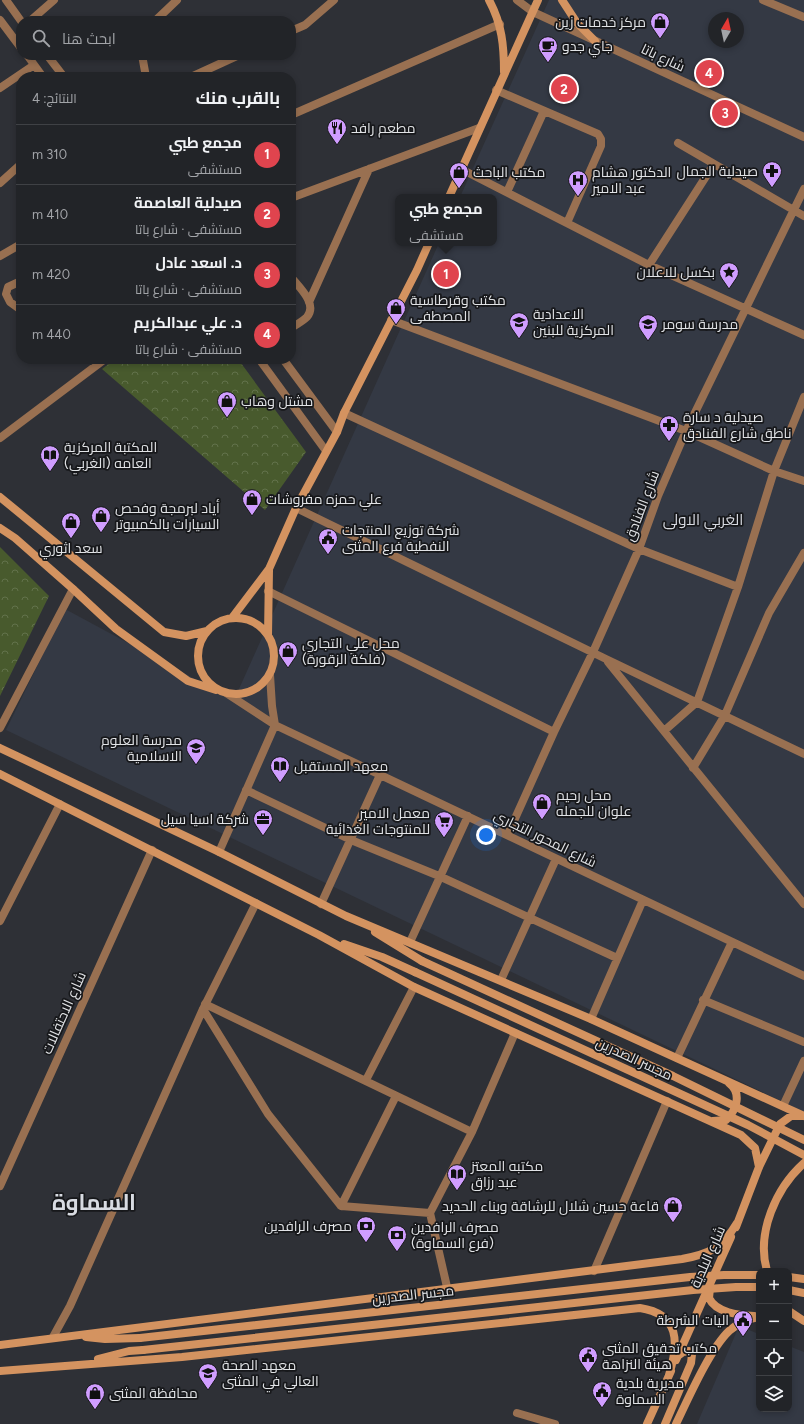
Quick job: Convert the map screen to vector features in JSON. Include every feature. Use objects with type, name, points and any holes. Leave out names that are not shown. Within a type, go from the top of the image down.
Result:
[{"type":"main road","points":[[489,0],[500,24],[504,48],[504,76]]},
{"type":"main road","points":[[449,194],[538,0]]},
{"type":"main road","points":[[562,0],[577,23],[595,41]]},
{"type":"main road","points":[[232,618],[269,569],[296,508],[337,432],[344,413],[417,270],[428,246]]},
{"type":"main road","points":[[0,497],[164,632],[186,636],[207,631]]},
{"type":"main road","points":[[0,528],[15,538],[116,629],[148,654],[188,681],[216,690],[226,693],[241,694],[253,691],[262,684],[270,675],[274,662],[274,648],[268,635],[258,625],[246,619],[232,618],[218,622],[207,631],[201,642],[198,654],[200,667],[205,678],[216,690]]},
{"type":"main road","points":[[268,635],[269,569]]},
{"type":"main road","points":[[0,748],[219,852],[346,916],[502,980],[720,1076],[804,1116]]},
{"type":"main road","points":[[0,774],[319,935],[414,987],[667,1101],[746,1139],[755,1148],[759,1167]]},
{"type":"main road","name":"مجسر الصدرين","points":[[346,916],[422,961],[673,1076],[804,1140]]},
{"type":"main road","name":"مجسر الصدرين","points":[[319,935],[382,957],[748,1125],[804,1155]]},
{"type":"main road","points":[[705,1119],[713,1122],[726,1120],[734,1109],[737,1100],[736,1091],[733,1086],[720,1076]]},
{"type":"main road","name":"شارع البلدية","points":[[648,1424],[737,1223],[759,1167],[775,1134],[784,1120],[791,1116],[804,1116]]},
{"type":"main road","points":[[766,1268],[764,1245],[773,1208],[789,1178],[804,1163]]},
{"type":"main road","points":[[0,1345],[447,1287],[594,1271],[699,1256],[720,1245],[729,1237],[737,1223]]},
{"type":"main road","name":"مجسر الصدرين","points":[[70,1336],[105,1339],[140,1338],[690,1278],[724,1275],[756,1275]]},
{"type":"main road","points":[[792,1277],[804,1279]]},
{"type":"main road","points":[[713,1278],[709,1298],[717,1307],[734,1313],[756,1317]]},
{"type":"main road","name":"مجسر الصدرين","points":[[74,1364],[129,1351],[693,1290],[756,1287]]},
{"type":"main road","points":[[792,1291],[804,1293]]},
{"type":"main road","points":[[0,1371],[74,1364],[182,1357],[640,1308],[652,1310],[663,1315],[671,1324],[674,1333],[675,1347],[669,1375]]},
{"type":"main road","points":[[792,1313],[804,1322]]},
{"type":"main road","points":[[676,1424],[702,1373],[724,1336],[736,1325],[756,1317]]},
{"type":"main road","points":[[792,1320],[804,1322]]},
{"type":"main road","points":[[665,1424],[691,1363],[691,1352],[687,1350],[683,1352],[676,1361]]},
{"type":"street","points":[[6,0],[17,16]]},
{"type":"street","points":[[36,16],[54,0]]},
{"type":"street","points":[[160,16],[177,0]]},
{"type":"street","points":[[296,29],[304,25],[334,0]]},
{"type":"street","name":"شارع باتا","points":[[517,0],[533,12],[804,137]]},
{"type":"street","points":[[763,0],[804,17]]},
{"type":"street","points":[[0,20],[16,41]]},
{"type":"street","points":[[296,113],[500,24]]},
{"type":"street","points":[[30,60],[39,72]]},
{"type":"street","points":[[51,60],[60,72]]},
{"type":"street","points":[[143,60],[145,72]]},
{"type":"street","points":[[202,72],[228,60]]},
{"type":"street","points":[[24,72],[34,65]]},
{"type":"street","points":[[0,88],[16,77]]},
{"type":"street","points":[[496,90],[598,134],[601,139],[601,146],[567,223]]},
{"type":"street","points":[[507,192],[544,111]]},
{"type":"street","points":[[296,196],[479,128]]},
{"type":"street","points":[[678,143],[804,216]]},
{"type":"street","points":[[649,265],[714,164]]},
{"type":"street","points":[[0,183],[16,169]]},
{"type":"street","points":[[310,302],[369,169]]},
{"type":"street","points":[[461,169],[649,265],[745,310],[804,335]]},
{"type":"street","name":"شارع الفنادق","points":[[508,834],[554,732],[593,652],[639,549],[658,496],[686,431],[804,189]]},
{"type":"street","points":[[0,256],[16,247]]},
{"type":"street","points":[[16,283],[8,287],[6,294],[10,302],[16,306]]},
{"type":"street","points":[[296,284],[310,302],[311,310],[307,317],[296,325]]},
{"type":"street","points":[[391,320],[686,431],[774,471],[804,481]]},
{"type":"street","points":[[0,438],[99,364]]},
{"type":"street","points":[[263,364],[326,451]]},
{"type":"street","points":[[287,364],[337,432]]},
{"type":"street","points":[[664,731],[697,702],[738,586],[774,471],[804,397]]},
{"type":"street","points":[[344,413],[639,549],[738,586]]},
{"type":"street","points":[[296,508],[804,754]]},
{"type":"street","points":[[694,768],[725,716],[769,612],[804,553]]},
{"type":"street","points":[[0,728],[73,589]]},
{"type":"street","points":[[268,592],[554,732]]},
{"type":"street","points":[[606,659],[804,904]]},
{"type":"street","points":[[219,852],[276,724],[272,706],[270,675]]},
{"type":"street","name":"شارع المحور التجاري","points":[[226,693],[276,724],[380,775],[508,834],[556,859],[804,976]]},
{"type":"street","points":[[321,904],[352,840],[380,775]]},
{"type":"street","points":[[246,790],[352,840],[439,876],[617,958]]},
{"type":"street","points":[[0,921],[60,804]]},
{"type":"street","points":[[410,942],[439,876],[468,816]]},
{"type":"street","name":"شارع الاحتفالات","points":[[0,1186],[152,850]]},
{"type":"street","points":[[502,980],[556,859]]},
{"type":"street","points":[[591,1019],[643,900]]},
{"type":"street","points":[[54,1338],[70,1306],[204,1006],[256,903]]},
{"type":"street","points":[[677,1058],[703,1000],[732,942]]},
{"type":"street","points":[[366,1080],[414,987]]},
{"type":"street","points":[[703,1000],[804,1042]]},
{"type":"street","points":[[204,1006],[366,1080],[472,1132]]},
{"type":"street","points":[[204,1006],[268,1114],[341,1206],[430,1212]]},
{"type":"street","points":[[447,1287],[430,1212],[472,1132],[515,1033]]},
{"type":"street","points":[[782,1106],[804,1061]]},
{"type":"street","points":[[341,1206],[396,1096]]},
{"type":"street","points":[[594,1271],[667,1101]]},
{"type":"street","points":[[517,1413],[540,1422],[555,1424]]},
{"type":"shaded area","points":[[549,0],[804,0],[804,1112],[6,730],[65,609],[234,700],[438,246],[497,246],[497,194],[461,194]]},
{"type":"shaded area","points":[[739,1326],[756,1333],[756,1412],[792,1412],[792,1347],[804,1352],[804,1424],[697,1424]]},
{"type":"green space","points":[[108,364],[242,364],[306,452],[265,510],[102,369]]},
{"type":"green space","points":[[0,547],[49,596],[0,696]]},
{"type":"place","name":"مركز خدمات زين","points":[[660,39]]},
{"type":"place","name":"جاي جدو","points":[[548,63]]},
{"type":"place","name":"د. علي عبدالكريم","points":[[709,73]]},
{"type":"place","name":"صيدلية العاصمة","points":[[564,89]]},
{"type":"place","name":"د. اسعد عادل","points":[[725,113]]},
{"type":"place","name":"مطعم رافد","points":[[337,145]]},
{"type":"place","name":"صيدلية الجمال","points":[[772,188]]},
{"type":"place","name":"مكتب الباحث","points":[[459,189]]},
{"type":"place","name":"الدكتور هشام عبد الامير","points":[[578,197]]},
{"type":"place","name":"مجمع طبي","points":[[446,274]]},
{"type":"place","name":"بكسل للاعلان","points":[[729,289]]},
{"type":"place","name":"مكتب وقرطاسية المصطفى","points":[[396,325]]},
{"type":"place","name":"الاعدادية المركزية للبنين","points":[[519,339]]},
{"type":"place","name":"مدرسة سومر","points":[[648,341]]},
{"type":"place","name":"مشتل وهاب","points":[[227,418]]},
{"type":"place","name":"صيدلية د سارة ناطق شارع الفنادق","points":[[669,442]]},
{"type":"place","name":"المكتبة المركزية العامه (الغربي)","points":[[50,472]]},
{"type":"place","name":"علي حمزه مفروشات","points":[[252,516]]},
{"type":"place","name":"أياد لبرمجة وفحص السيارات بالكمبيوتر","points":[[101,533]]},
{"type":"place","name":"سعد اثوري","points":[[71,539]]},
{"type":"place","name":"شركة توزيع المنتجات النفطية فرع المثنى","points":[[328,555]]},
{"type":"place","name":"محل علي التجاري (فلكة الزقورة)","points":[[288,668]]},
{"type":"place","name":"مدرسة العلوم الاسلامية","points":[[196,765]]},
{"type":"place","name":"معهد المستقبل","points":[[280,783]]},
{"type":"place","name":"محل رحيم علوان للجمله","points":[[542,820]]},
{"type":"place","name":"شركة اسيا سيل","points":[[263,836]]},
{"type":"place","name":"معمل الامير للمنتوجات الغذائية","points":[[444,838]]},
{"type":"place","name":"مكتبه المعتز عبد رزاق","points":[[457,1191]]},
{"type":"place","name":"قاعة حسين شلال للرشاقة وبناء الحديد","points":[[673,1223]]},
{"type":"place","name":"مصرف الرافدين","points":[[366,1243]]},
{"type":"place","name":"مصرف الرافدين (فرع السماوة)","points":[[397,1252]]},
{"type":"place","name":"اليات الشرطة","points":[[743,1337]]},
{"type":"place","name":"مكتب تحقيق المثنى هيئة النزاهة","points":[[588,1373]]},
{"type":"place","name":"معهد الصحة العالي في المثنى","points":[[208,1390]]},
{"type":"place","name":"مديرية بلدية السماوة","points":[[602,1408]]},
{"type":"place","name":"محافظة المثنى","points":[[95,1410]]},
{"type":"district","name":"الغربي الاولى","points":[[703,520]]},
{"type":"district","name":"السماوة","points":[[94,1202]]}]
